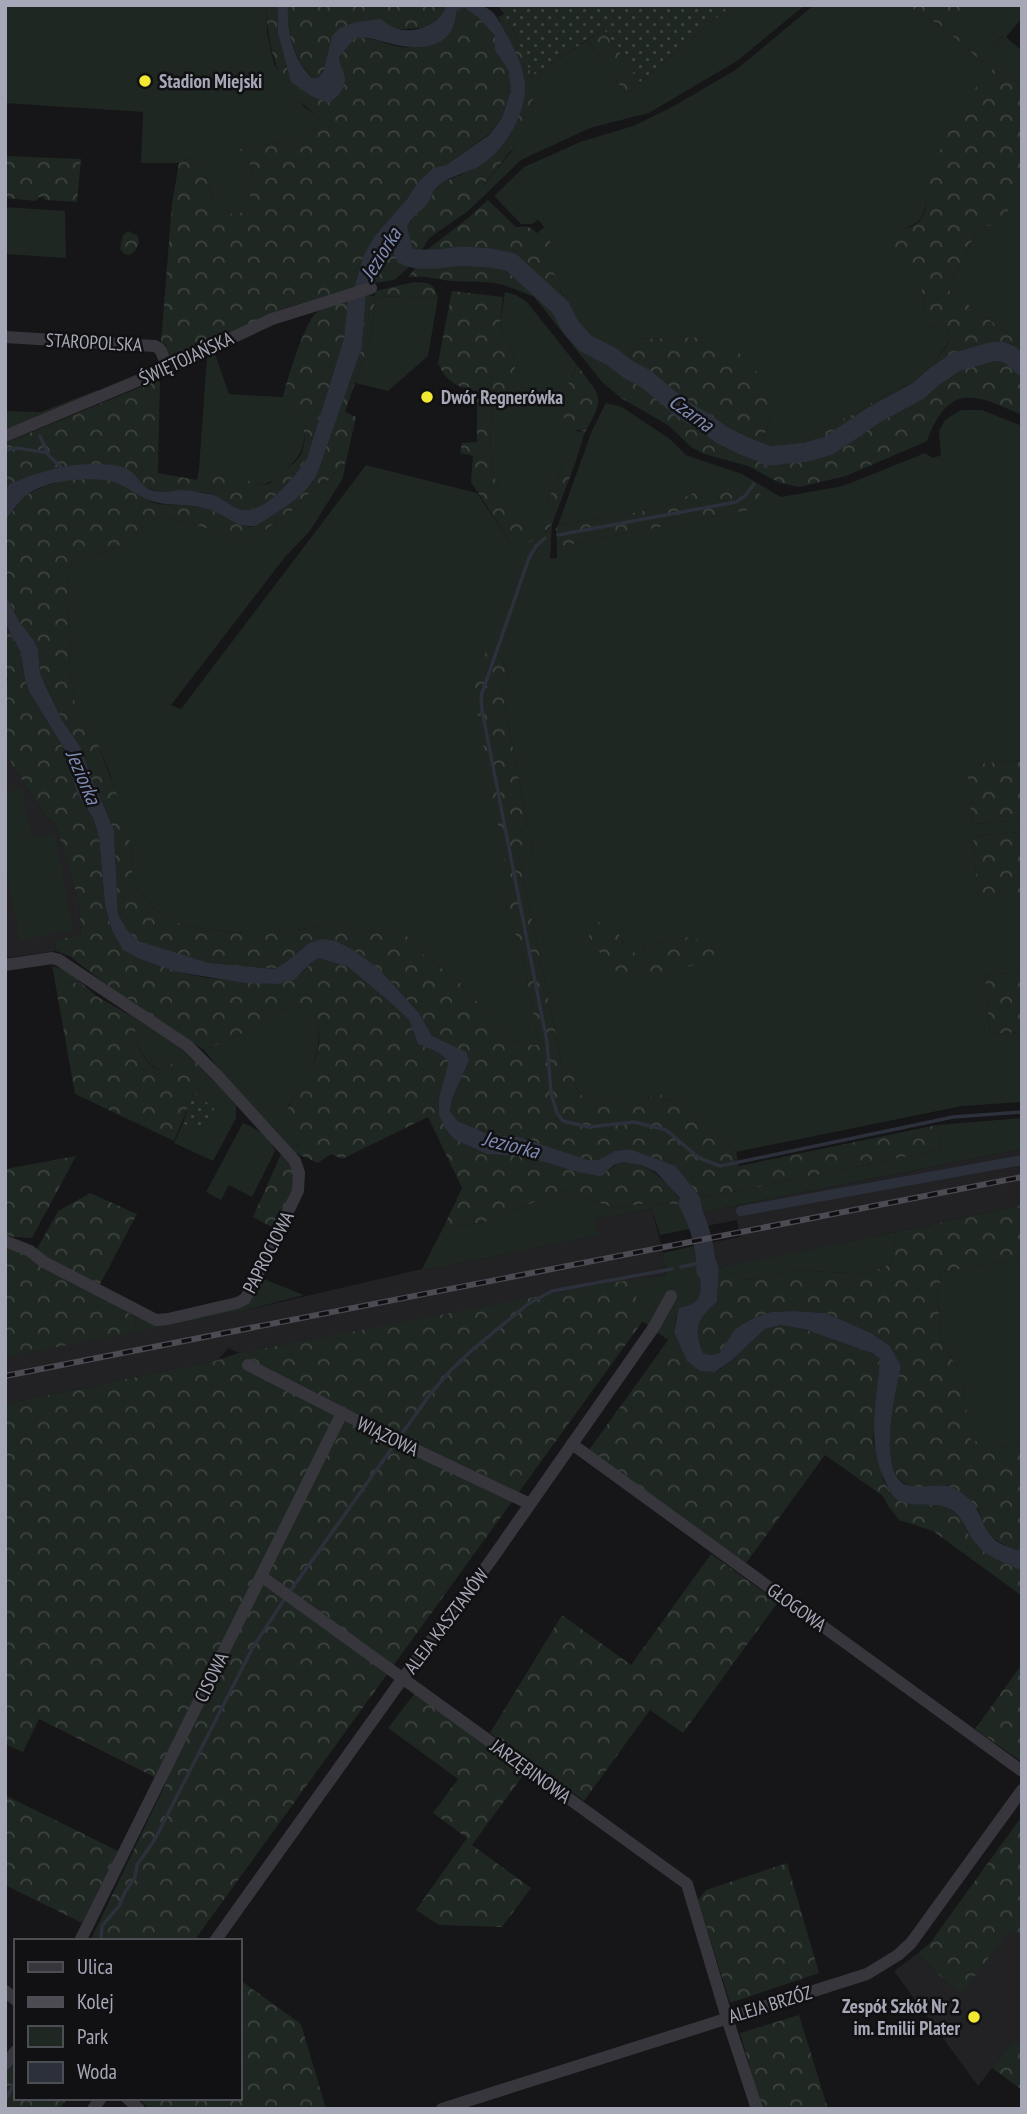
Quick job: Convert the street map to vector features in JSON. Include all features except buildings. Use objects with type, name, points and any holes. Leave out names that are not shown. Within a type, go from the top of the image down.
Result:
[{"type":"street","name":"ŚWIĘTOJAŃSKA","points":[[5,436],[168,368],[272,319],[370,288]]},
{"type":"street","name":"STAROPOLSKA","points":[[5,337],[155,345],[160,349],[168,368]]},
{"type":"street","name":"PAPROCIOWA","points":[[5,965],[52,958],[67,963],[188,1046],[295,1161],[299,1173],[298,1191],[290,1211],[245,1299],[220,1307],[161,1320],[149,1317],[44,1262],[30,1251],[5,1241]]},
{"type":"street","name":"ALEJA KASZTANÓW","points":[[216,1939],[403,1678],[489,1563],[654,1327],[671,1296]]},
{"type":"street","name":"WIĄZOWA","points":[[248,1365],[530,1504]]},
{"type":"street","name":"CISOWA","points":[[81,1939],[342,1413]]},
{"type":"street","name":"GŁOGOWA","points":[[572,1444],[1022,1771]]},
{"type":"street","name":"JARZĘBINOWA","points":[[261,1576],[687,1884],[757,2109]]},
{"type":"street","name":"ALEJA BRZÓZ","points":[[442,2109],[867,1974],[898,1955],[911,1943],[1022,1790]]},
{"type":"shaded area","points":[[5,753],[46,817],[55,823],[79,901],[81,936],[55,940],[56,951],[5,958]]},
{"type":"shaded area","points":[[1022,1149],[1022,1205],[719,1268],[709,1243],[740,1237],[737,1220],[706,1226],[703,1212]]},
{"type":"shaded area","points":[[652,1209],[666,1275],[239,1353],[228,1348],[218,1360],[5,1404],[5,1357],[246,1310],[422,1269],[444,1267],[597,1235],[594,1219]]},
{"type":"shaded area","name":"Zespół Szkół Nr 2 im. Emilii Plater","points":[[1010,1929],[1022,1938],[1022,2047],[1013,2041],[978,2086],[894,1971],[918,1953],[948,1984]]},
{"type":"green space","name":"Stadion Miejski","points":[[5,5],[266,5],[267,32],[274,64],[304,107],[319,116],[317,129],[287,141],[241,149],[252,167],[252,211],[232,214],[213,205],[209,182],[192,157],[179,163],[141,163],[143,112],[5,103]]},
{"type":"green space","points":[[266,5],[278,5],[278,34],[291,82],[345,75],[339,64],[339,57],[355,38],[404,47],[426,42],[453,27],[457,10],[466,8],[495,36],[495,50],[508,70],[511,90],[502,118],[489,134],[446,165],[433,168],[418,182],[363,257],[354,288],[282,309],[170,362],[166,355],[166,345],[161,342],[172,204],[179,163],[192,157],[209,182],[213,205],[232,214],[251,211],[252,167],[240,149],[287,141],[317,129],[319,116],[293,94],[278,68],[269,38]]},
{"type":"green space","points":[[288,5],[446,5],[443,14],[429,27],[332,36],[323,72],[318,78],[313,78],[300,62],[292,44]]},
{"type":"green space","points":[[498,5],[732,5],[640,82],[604,29],[532,76],[513,30]]},
{"type":"green space","points":[[732,5],[805,5],[737,61],[649,113],[590,128],[521,160],[489,191],[483,186],[511,152],[533,103],[532,76],[588,40],[626,94]]},
{"type":"green space","points":[[814,5],[907,5],[944,28],[982,62],[1006,37],[1022,51],[1022,85],[993,69],[927,197],[920,220],[899,231],[920,276],[926,321],[930,326],[950,330],[949,341],[933,365],[910,384],[819,429],[803,443],[762,444],[770,418],[709,337],[638,339],[631,356],[620,371],[632,379],[621,398],[602,382],[534,297],[517,290],[527,273],[535,282],[563,296],[554,274],[549,239],[544,227],[538,220],[532,224],[521,224],[494,196],[524,167],[580,142],[633,126],[674,106],[737,69]]},
{"type":"green space","points":[[907,5],[965,5],[948,25],[982,56],[1004,35],[1006,37],[982,62],[944,28]]},
{"type":"green space","points":[[965,5],[1020,5],[1022,18],[1006,37],[1003,35],[982,57],[947,25]]},
{"type":"green space","points":[[505,14],[531,74],[532,105],[528,119],[512,148],[483,185],[489,191],[468,211],[429,238],[418,257],[407,252],[405,230],[412,219],[429,202],[434,190],[444,182],[474,169],[511,133],[525,84],[524,73],[498,17]]},
{"type":"green space","points":[[604,29],[640,82],[626,94],[588,40]]},
{"type":"green space","points":[[993,69],[1022,85],[1022,196],[1018,194],[999,226],[980,225],[947,289],[1022,344],[1022,415],[981,399],[958,400],[950,404],[938,417],[927,441],[846,476],[799,487],[780,483],[748,466],[704,454],[691,447],[668,425],[621,398],[632,379],[619,371],[631,356],[638,339],[709,337],[734,348],[756,371],[763,384],[770,418],[762,443],[803,443],[819,429],[910,384],[933,365],[949,342],[950,330],[930,326],[926,321],[920,277],[905,270],[898,263],[894,255],[893,240],[898,232],[918,223],[924,214],[926,198],[923,188],[962,102]]},
{"type":"green space","points":[[5,156],[81,159],[77,202],[45,200],[43,197],[36,201],[5,198]]},
{"type":"green space","points":[[1018,194],[1022,196],[1022,344],[947,289],[980,225]]},
{"type":"green space","points":[[488,200],[516,227],[528,227],[537,233],[545,227],[550,236],[554,273],[563,297],[542,288],[520,264],[506,257],[467,251],[423,257],[428,249]]},
{"type":"green space","points":[[5,207],[65,211],[66,258],[5,254]]},
{"type":"green space","points":[[128,231],[138,236],[139,243],[130,255],[124,254],[120,249],[123,235]]},
{"type":"green space","points":[[396,238],[403,257],[416,261],[394,280],[369,284],[381,260]]},
{"type":"green space","points":[[459,260],[502,264],[524,281],[517,290],[492,283],[408,277],[421,261]]},
{"type":"green space","points":[[414,282],[430,284],[438,298],[375,296],[375,291]]},
{"type":"green space","points":[[452,291],[503,297],[500,325],[515,359],[515,373],[506,392],[492,403],[491,458],[497,485],[504,497],[521,513],[537,518],[544,511],[565,460],[575,464],[552,524],[535,539],[514,548],[471,482],[473,456],[460,453],[462,443],[477,442],[477,391],[453,383],[438,363]]},
{"type":"green space","points":[[505,292],[527,302],[577,365],[571,377],[577,431],[585,432],[575,464],[565,460],[544,511],[537,518],[521,513],[504,497],[497,485],[491,458],[492,403],[506,392],[515,359],[500,325]]},
{"type":"green space","points":[[366,295],[375,296],[372,333],[345,412],[356,417],[346,462],[329,480],[316,486],[293,510],[247,543],[194,524],[161,516],[151,520],[126,542],[105,553],[77,558],[70,565],[66,606],[71,635],[69,665],[75,704],[96,739],[124,813],[131,848],[132,872],[138,888],[153,908],[189,927],[243,933],[277,933],[339,923],[383,933],[393,930],[408,937],[424,955],[457,980],[513,1040],[539,1045],[523,957],[507,909],[505,864],[473,689],[486,651],[500,657],[508,671],[502,691],[533,854],[519,857],[563,1069],[572,1069],[578,1091],[585,1098],[606,1103],[662,1095],[664,1101],[676,1098],[736,1152],[739,1166],[937,1125],[941,1149],[700,1197],[676,1166],[630,1149],[615,1151],[598,1160],[588,1160],[519,1137],[490,1135],[458,1121],[450,1111],[452,1099],[469,1061],[432,1036],[419,1013],[380,970],[309,943],[274,969],[209,963],[139,941],[126,929],[118,914],[114,830],[81,748],[62,720],[40,673],[38,649],[5,595],[5,523],[21,500],[40,488],[62,482],[96,479],[121,484],[159,504],[206,508],[251,527],[313,482],[362,347]]},
{"type":"green space","points":[[375,296],[438,298],[428,356],[388,391],[355,383],[372,333]]},
{"type":"green space","points":[[348,298],[344,338],[307,458],[288,483],[260,506],[243,510],[206,493],[150,489],[105,464],[50,470],[9,484],[5,490],[5,443],[160,379],[158,473],[197,480],[199,468],[213,467],[259,485],[269,484],[302,453],[305,439],[301,414],[283,397],[305,331],[317,312]]},
{"type":"green space","points":[[215,354],[229,394],[283,397],[301,414],[304,440],[300,453],[269,482],[259,485],[199,468],[207,358]]},
{"type":"green space","points":[[577,365],[598,397],[596,410],[585,432],[567,426],[563,411],[568,387]]},
{"type":"green space","points":[[97,390],[98,394],[36,420],[5,429],[5,411],[41,412]]},
{"type":"green space","points":[[606,403],[622,407],[670,439],[686,455],[742,474],[781,497],[843,486],[925,453],[933,458],[941,455],[939,431],[945,420],[961,410],[982,410],[1022,426],[1022,760],[968,765],[972,824],[1022,820],[1022,832],[973,836],[978,896],[1022,893],[1022,972],[985,975],[990,1034],[1022,1032],[1022,1102],[962,1106],[736,1152],[676,1098],[664,1101],[662,1095],[629,1102],[605,1103],[585,1098],[577,1089],[572,1069],[563,1069],[519,857],[533,854],[502,691],[508,671],[500,657],[507,909],[523,957],[539,1045],[513,1040],[457,980],[424,955],[408,937],[393,930],[383,933],[339,923],[277,933],[243,933],[189,927],[153,908],[138,888],[132,872],[131,848],[110,774],[96,739],[75,704],[69,665],[71,635],[66,606],[70,565],[77,558],[105,553],[126,542],[151,520],[161,516],[194,524],[247,543],[293,510],[316,486],[329,480],[346,462],[343,478],[310,531],[285,557],[171,705],[181,709],[366,465],[477,493],[514,548],[547,531],[552,524],[550,559],[557,558],[557,547],[767,506],[697,491],[663,508],[558,525],[591,433]],"holes":[[[589,937],[622,938],[626,948],[596,946]],[[688,937],[648,974],[643,946]]]},
{"type":"green space","points":[[743,484],[760,494],[768,506],[557,547],[558,525],[663,508],[697,491]]},
{"type":"green space","points":[[5,624],[21,653],[30,693],[68,755],[77,792],[93,818],[99,837],[105,906],[112,930],[177,972],[208,978],[278,984],[303,972],[319,958],[348,967],[409,1020],[418,1044],[437,1052],[449,1061],[439,1115],[524,1156],[577,1172],[609,1171],[618,1164],[629,1162],[639,1164],[670,1187],[683,1204],[647,1203],[616,1208],[562,1191],[485,1222],[443,1228],[462,1188],[428,1117],[342,1159],[331,1154],[318,1163],[297,1151],[298,1145],[282,1121],[317,1055],[318,1026],[311,1011],[298,1007],[277,1011],[264,1022],[204,1050],[103,982],[71,957],[56,951],[55,940],[81,935],[79,901],[55,823],[46,817],[5,753],[5,690],[8,679],[5,676]]},
{"type":"green space","points":[[1022,760],[1022,820],[972,824],[967,765]]},
{"type":"green space","points":[[22,788],[32,838],[55,833],[73,930],[20,941],[5,864],[5,792]]},
{"type":"green space","points":[[1022,832],[1022,893],[978,897],[973,836]]},
{"type":"green space","points":[[600,922],[613,929],[626,948],[635,953],[640,976],[612,970],[589,937],[591,926]]},
{"type":"green space","points":[[688,937],[709,942],[714,952],[713,962],[648,974],[643,946]]},
{"type":"green space","points":[[52,966],[70,971],[81,983],[55,982]]},
{"type":"green space","points":[[1022,972],[1022,1032],[990,1034],[985,975]]},
{"type":"green space","points":[[55,982],[81,983],[98,997],[135,1018],[138,1047],[156,1069],[168,1068],[181,1048],[209,1071],[195,1097],[193,1095],[174,1141],[75,1094]]},
{"type":"green space","points":[[298,1007],[311,1010],[319,1036],[318,1049],[309,1073],[287,1108],[300,1155],[295,1153],[230,1082],[204,1050],[263,1022],[277,1011]]},
{"type":"green space","points":[[135,1018],[181,1048],[168,1068],[157,1069],[141,1053]]},
{"type":"green space","points":[[209,1071],[236,1106],[236,1118],[213,1161],[174,1143],[183,1123],[201,1132],[214,1108],[195,1097]]},
{"type":"green space","points":[[192,1095],[215,1107],[201,1133],[183,1123]]},
{"type":"green space","points":[[1022,1118],[1022,1149],[703,1212],[700,1197],[941,1149],[937,1125]]},
{"type":"green space","points":[[243,1123],[262,1134],[275,1151],[252,1197],[229,1185],[221,1200],[206,1192]]},
{"type":"green space","points":[[281,1154],[289,1163],[294,1181],[290,1201],[275,1229],[253,1217]]},
{"type":"green space","points":[[76,1156],[32,1238],[5,1236],[5,1169]]},
{"type":"green space","points":[[562,1191],[616,1208],[647,1203],[683,1204],[690,1229],[660,1235],[652,1209],[595,1219],[598,1235],[444,1267],[422,1269],[443,1228],[485,1222]]},
{"type":"green space","points":[[90,1193],[137,1214],[99,1286],[44,1257],[37,1249],[58,1211]]},
{"type":"green space","points":[[1022,1205],[1022,1259],[942,1272],[937,1295],[941,1338],[961,1375],[971,1440],[998,1447],[1022,1444],[1022,1552],[993,1538],[978,1509],[909,1486],[900,1480],[890,1456],[889,1441],[892,1408],[901,1366],[890,1346],[871,1333],[826,1313],[771,1312],[735,1329],[719,1353],[703,1353],[698,1337],[699,1324],[717,1302],[719,1268],[745,1280],[765,1278],[788,1270],[869,1274],[892,1263],[896,1232]]},
{"type":"green space","points":[[896,1232],[892,1263],[869,1274],[788,1270],[765,1278],[745,1280],[719,1268]]},
{"type":"green space","points":[[5,1245],[134,1316],[136,1332],[5,1357]]},
{"type":"green space","points":[[694,1246],[701,1281],[699,1299],[676,1318],[674,1332],[668,1340],[642,1321],[650,1311],[636,1298],[655,1277],[666,1275],[663,1253]]},
{"type":"green space","points":[[1022,1259],[1022,1444],[998,1447],[971,1441],[961,1375],[941,1338],[937,1295],[942,1272]]},
{"type":"green space","points":[[655,1277],[636,1298],[650,1311],[195,1939],[91,1939],[166,1783],[39,1719],[23,1752],[5,1744],[5,1404],[218,1360],[239,1353],[609,1283]]},
{"type":"green space","points":[[259,1279],[304,1295],[246,1310],[136,1332],[134,1316],[150,1322],[235,1306]]},
{"type":"green space","points":[[781,1325],[845,1341],[880,1359],[873,1440],[883,1479],[893,1497],[904,1502],[947,1507],[961,1517],[977,1546],[1022,1571],[1022,1596],[933,1531],[899,1520],[883,1496],[825,1455],[746,1563],[589,1450],[674,1332],[679,1342],[716,1372],[765,1329]]},
{"type":"green space","points":[[711,1554],[778,1602],[683,1733],[650,1710],[584,1801],[490,1733],[562,1615],[631,1665]]},
{"type":"green space","points":[[1022,1664],[1022,1762],[975,1729]]},
{"type":"green space","points":[[415,1693],[524,1774],[472,1845],[531,1888],[502,1927],[439,1925],[416,1910],[467,1838],[433,1813],[458,1779],[388,1728]]},
{"type":"green space","points":[[5,1795],[118,1851],[82,1923],[5,1885]]},
{"type":"green space","points":[[1022,1816],[1022,1938],[1010,1929],[962,1993],[948,1984],[918,1953],[930,1943]]},
{"type":"green space","points":[[787,1863],[819,1973],[730,2003],[698,1900],[706,1890]]},
{"type":"green space","points":[[242,1981],[301,2024],[326,2109],[149,2109],[141,2100],[242,2100]]},
{"type":"green space","points":[[799,2015],[828,2109],[762,2109],[740,2033]]},
{"type":"green space","points":[[1014,2040],[1022,2047],[1022,2090],[992,2068]]},
{"type":"green space","points":[[14,2062],[14,2100],[66,2100],[59,2109],[5,2109],[5,2073]]},
{"type":"water","points":[[278,5],[288,5],[292,44],[300,62],[312,78],[318,78],[323,72],[332,36],[340,28],[356,22],[381,19],[402,30],[418,29],[439,18],[446,5],[488,8],[504,29],[522,67],[525,95],[518,119],[505,142],[478,167],[435,189],[426,205],[389,250],[369,284],[354,288],[363,257],[374,237],[418,182],[433,168],[446,165],[489,135],[502,118],[511,90],[508,70],[495,50],[495,36],[479,18],[465,8],[457,10],[454,25],[448,35],[434,45],[406,47],[368,38],[355,38],[339,57],[344,73],[344,87],[329,103],[311,96],[291,82],[278,34]]},
{"type":"water","points":[[366,295],[362,347],[317,474],[299,496],[274,515],[257,525],[245,526],[206,509],[155,502],[117,483],[84,479],[59,482],[36,489],[21,500],[5,523],[5,490],[9,484],[49,470],[76,465],[118,466],[129,470],[151,490],[186,490],[210,494],[243,510],[251,510],[270,500],[296,474],[307,458],[344,338],[348,298]]},
{"type":"water","points":[[5,595],[38,649],[40,673],[62,720],[81,748],[114,830],[118,914],[127,930],[139,941],[209,963],[274,969],[309,943],[322,939],[336,941],[355,951],[380,970],[419,1013],[432,1036],[466,1052],[469,1061],[452,1099],[450,1111],[458,1121],[490,1135],[519,1137],[588,1160],[598,1160],[615,1151],[630,1149],[676,1166],[700,1197],[706,1226],[690,1229],[679,1197],[656,1172],[641,1165],[624,1162],[614,1165],[602,1176],[577,1172],[524,1156],[487,1154],[454,1139],[439,1115],[439,1099],[449,1061],[437,1052],[418,1044],[409,1020],[348,967],[319,958],[294,980],[278,984],[245,983],[177,972],[123,950],[112,930],[105,906],[99,837],[93,818],[77,793],[68,755],[30,693],[21,653],[5,623]]},
{"type":"water","points":[[709,1243],[719,1268],[717,1302],[699,1324],[698,1337],[703,1353],[719,1353],[735,1329],[771,1312],[826,1313],[871,1333],[890,1346],[901,1366],[890,1432],[893,1468],[900,1480],[918,1487],[949,1487],[963,1494],[973,1504],[993,1538],[1022,1552],[1022,1571],[981,1549],[972,1540],[961,1518],[952,1510],[939,1506],[908,1504],[892,1495],[876,1454],[874,1423],[880,1359],[872,1353],[807,1330],[781,1325],[765,1329],[715,1372],[700,1371],[687,1361],[674,1332],[679,1308],[695,1302],[700,1291],[694,1246]]},
{"type":"waterway","name":"Czarna","points":[[397,225],[404,254],[408,257],[438,259],[462,256],[511,262],[561,308],[570,326],[585,343],[646,379],[682,409],[722,435],[770,456],[807,452],[828,446],[874,415],[918,391],[956,362],[1001,351],[1012,356],[1022,366]]},
{"type":"waterway","points":[[40,436],[49,456],[62,468]]},
{"type":"waterway","points":[[5,450],[17,448],[48,453]]},
{"type":"waterway","points":[[765,466],[770,456]]},
{"type":"waterway","points":[[558,535],[736,502],[745,496],[754,484]]},
{"type":"waterway","points":[[545,538],[529,558],[481,696],[547,1042],[551,1093],[557,1113],[563,1121],[589,1127],[634,1122],[666,1130],[699,1158],[720,1166],[953,1117],[1022,1112]]},
{"type":"waterway","points":[[741,1211],[1022,1160]]},
{"type":"waterway","name":"Jeziorka","points":[[688,1203],[701,1236],[706,1271]]},
{"type":"waterway","points":[[681,1267],[700,1263]]},
{"type":"waterway","points":[[401,1435],[451,1370],[528,1304],[552,1291],[672,1269]]},
{"type":"waterway","points":[[291,1590],[392,1448]]},
{"type":"waterway","points":[[101,1939],[102,1926],[119,1906],[135,1877],[137,1865],[155,1839],[253,1647],[284,1600]]},
{"type":"waterway","points":[[5,2101],[14,2084]]},
{"type":"railway","points":[[5,1376],[1022,1177]]},
{"type":"place","name":"Stadion Miejski","points":[[145,81]]},
{"type":"place","name":"Dwór Regnerówka","points":[[427,397]]},
{"type":"place","name":"Zespół Szkół Nr 2 im. Emilii Plater","points":[[974,2017]]}]
